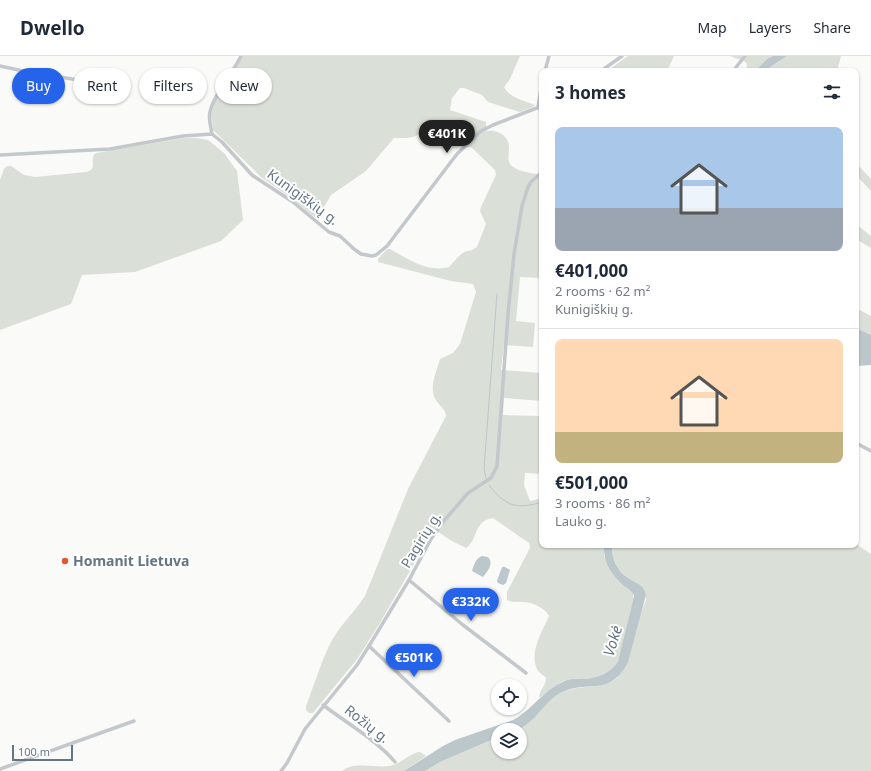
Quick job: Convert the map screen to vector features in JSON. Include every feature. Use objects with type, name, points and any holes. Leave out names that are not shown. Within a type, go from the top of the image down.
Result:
[{"type":"street","points":[[0,155],[110,148],[183,136],[212,134],[209,122],[209,113],[212,104],[241,56]]},
{"type":"street","points":[[546,68],[549,56]]},
{"type":"street","points":[[605,68],[622,56]]},
{"type":"street","points":[[735,68],[745,56]]},
{"type":"street","points":[[0,66],[23,72],[73,79]]},
{"type":"street","name":"Kunigiškių g.","points":[[212,134],[222,142],[252,175],[293,202],[329,232],[340,236],[361,254],[372,256],[376,255],[387,246],[457,154],[481,131],[539,106]]},
{"type":"street","name":"Pagirių g.","points":[[281,771],[295,749],[305,729],[357,665],[442,522],[468,493],[491,478],[495,473],[497,466],[514,254],[524,195],[531,182],[539,175]]},
{"type":"street","points":[[859,444],[871,451]]},
{"type":"street","points":[[408,580],[463,625],[526,673]]},
{"type":"street","points":[[369,646],[449,721]]},
{"type":"street","name":"Rožių g.","points":[[324,705],[371,740],[395,762]]},
{"type":"street","points":[[0,769],[134,721]]},
{"type":"shaded area","points":[[242,56],[520,56],[510,79],[504,87],[506,91],[513,96],[535,105],[533,107],[520,112],[488,102],[482,95],[464,88],[460,88],[452,98],[450,110],[486,122],[486,131],[499,132],[508,140],[509,160],[513,167],[525,172],[539,174],[539,278],[520,277],[516,321],[535,323],[533,347],[504,345],[501,370],[539,373],[539,401],[504,398],[503,415],[539,416],[539,474],[525,473],[524,485],[530,501],[539,499],[539,548],[604,548],[604,556],[625,586],[633,592],[633,600],[618,661],[608,672],[584,679],[567,680],[539,698],[546,678],[537,669],[535,662],[535,649],[549,616],[545,610],[534,604],[507,600],[507,592],[530,548],[529,543],[493,518],[487,520],[479,526],[473,540],[466,548],[450,540],[434,529],[358,658],[313,713],[309,713],[306,710],[306,706],[329,646],[365,596],[408,489],[446,416],[445,411],[434,396],[434,380],[440,359],[453,353],[460,344],[476,292],[473,284],[451,281],[378,262],[378,259],[387,249],[390,249],[411,261],[426,267],[449,267],[464,252],[477,247],[486,224],[480,211],[481,207],[496,175],[495,170],[471,147],[464,145],[453,129],[442,121],[438,121],[431,124],[418,135],[406,138],[394,138],[366,171],[331,195],[317,219],[261,177],[213,130],[211,115],[215,102],[215,104],[272,104],[272,68],[235,68]]},
{"type":"shaded area","points":[[628,56],[674,56],[668,68],[611,68]]},
{"type":"shaded area","points":[[730,56],[773,56],[767,59],[758,68],[746,68],[747,64],[744,61]]},
{"type":"shaded area","points":[[773,56],[787,56],[769,68],[758,68],[767,59]]},
{"type":"shaded area","points":[[787,56],[841,56],[838,68],[769,68]]},
{"type":"shaded area","points":[[184,138],[208,140],[224,153],[237,171],[243,220],[221,241],[135,272],[82,275],[71,304],[0,330],[0,180],[4,169],[7,166],[11,166],[24,175],[35,177],[86,172],[92,169],[93,158],[96,153]]},
{"type":"shaded area","points":[[859,166],[871,179],[871,191],[859,178]]},
{"type":"shaded area","points":[[859,226],[871,236],[871,248],[859,241]]},
{"type":"shaded area","points":[[859,310],[871,316],[871,335],[859,329]]},
{"type":"shaded area","points":[[859,329],[871,335],[871,365],[859,366]]},
{"type":"shaded area","points":[[859,546],[871,554],[871,771],[425,771],[440,762],[491,740],[491,759],[527,759],[527,723],[526,723],[549,701],[555,696],[568,690],[597,686],[617,678],[646,600],[646,595],[636,582],[629,579],[617,568],[612,548],[859,548]]},
{"type":"shaded area","points":[[604,548],[612,548],[614,559],[620,571],[641,586],[646,595],[628,662],[621,673],[613,680],[605,684],[578,687],[559,694],[548,702],[527,724],[527,723],[504,723],[521,715],[527,715],[527,710],[544,694],[565,681],[570,679],[584,679],[599,676],[612,669],[618,661],[634,596],[631,591],[615,576],[606,562]]},
{"type":"shaded area","points":[[482,556],[488,557],[490,560],[489,569],[483,577],[472,571],[476,560]]},
{"type":"shaded area","points":[[502,567],[510,570],[506,583],[503,585],[497,581]]},
{"type":"shaded area","points":[[491,728],[491,740],[440,762],[425,771],[404,771],[443,746],[455,740]]},
{"type":"shaded area","points":[[420,752],[426,756],[404,771],[342,771],[352,766],[394,765],[412,754]]},
{"type":"waterway","points":[[486,478],[484,469],[497,294]]},
{"type":"waterway","points":[[489,485],[500,498],[506,502],[518,506],[539,503]]},
{"type":"place","name":"Homanit Lietuva","points":[[65,561]]},
{"type":"water label","name":"Vokė","points":[[613,641]]}]
